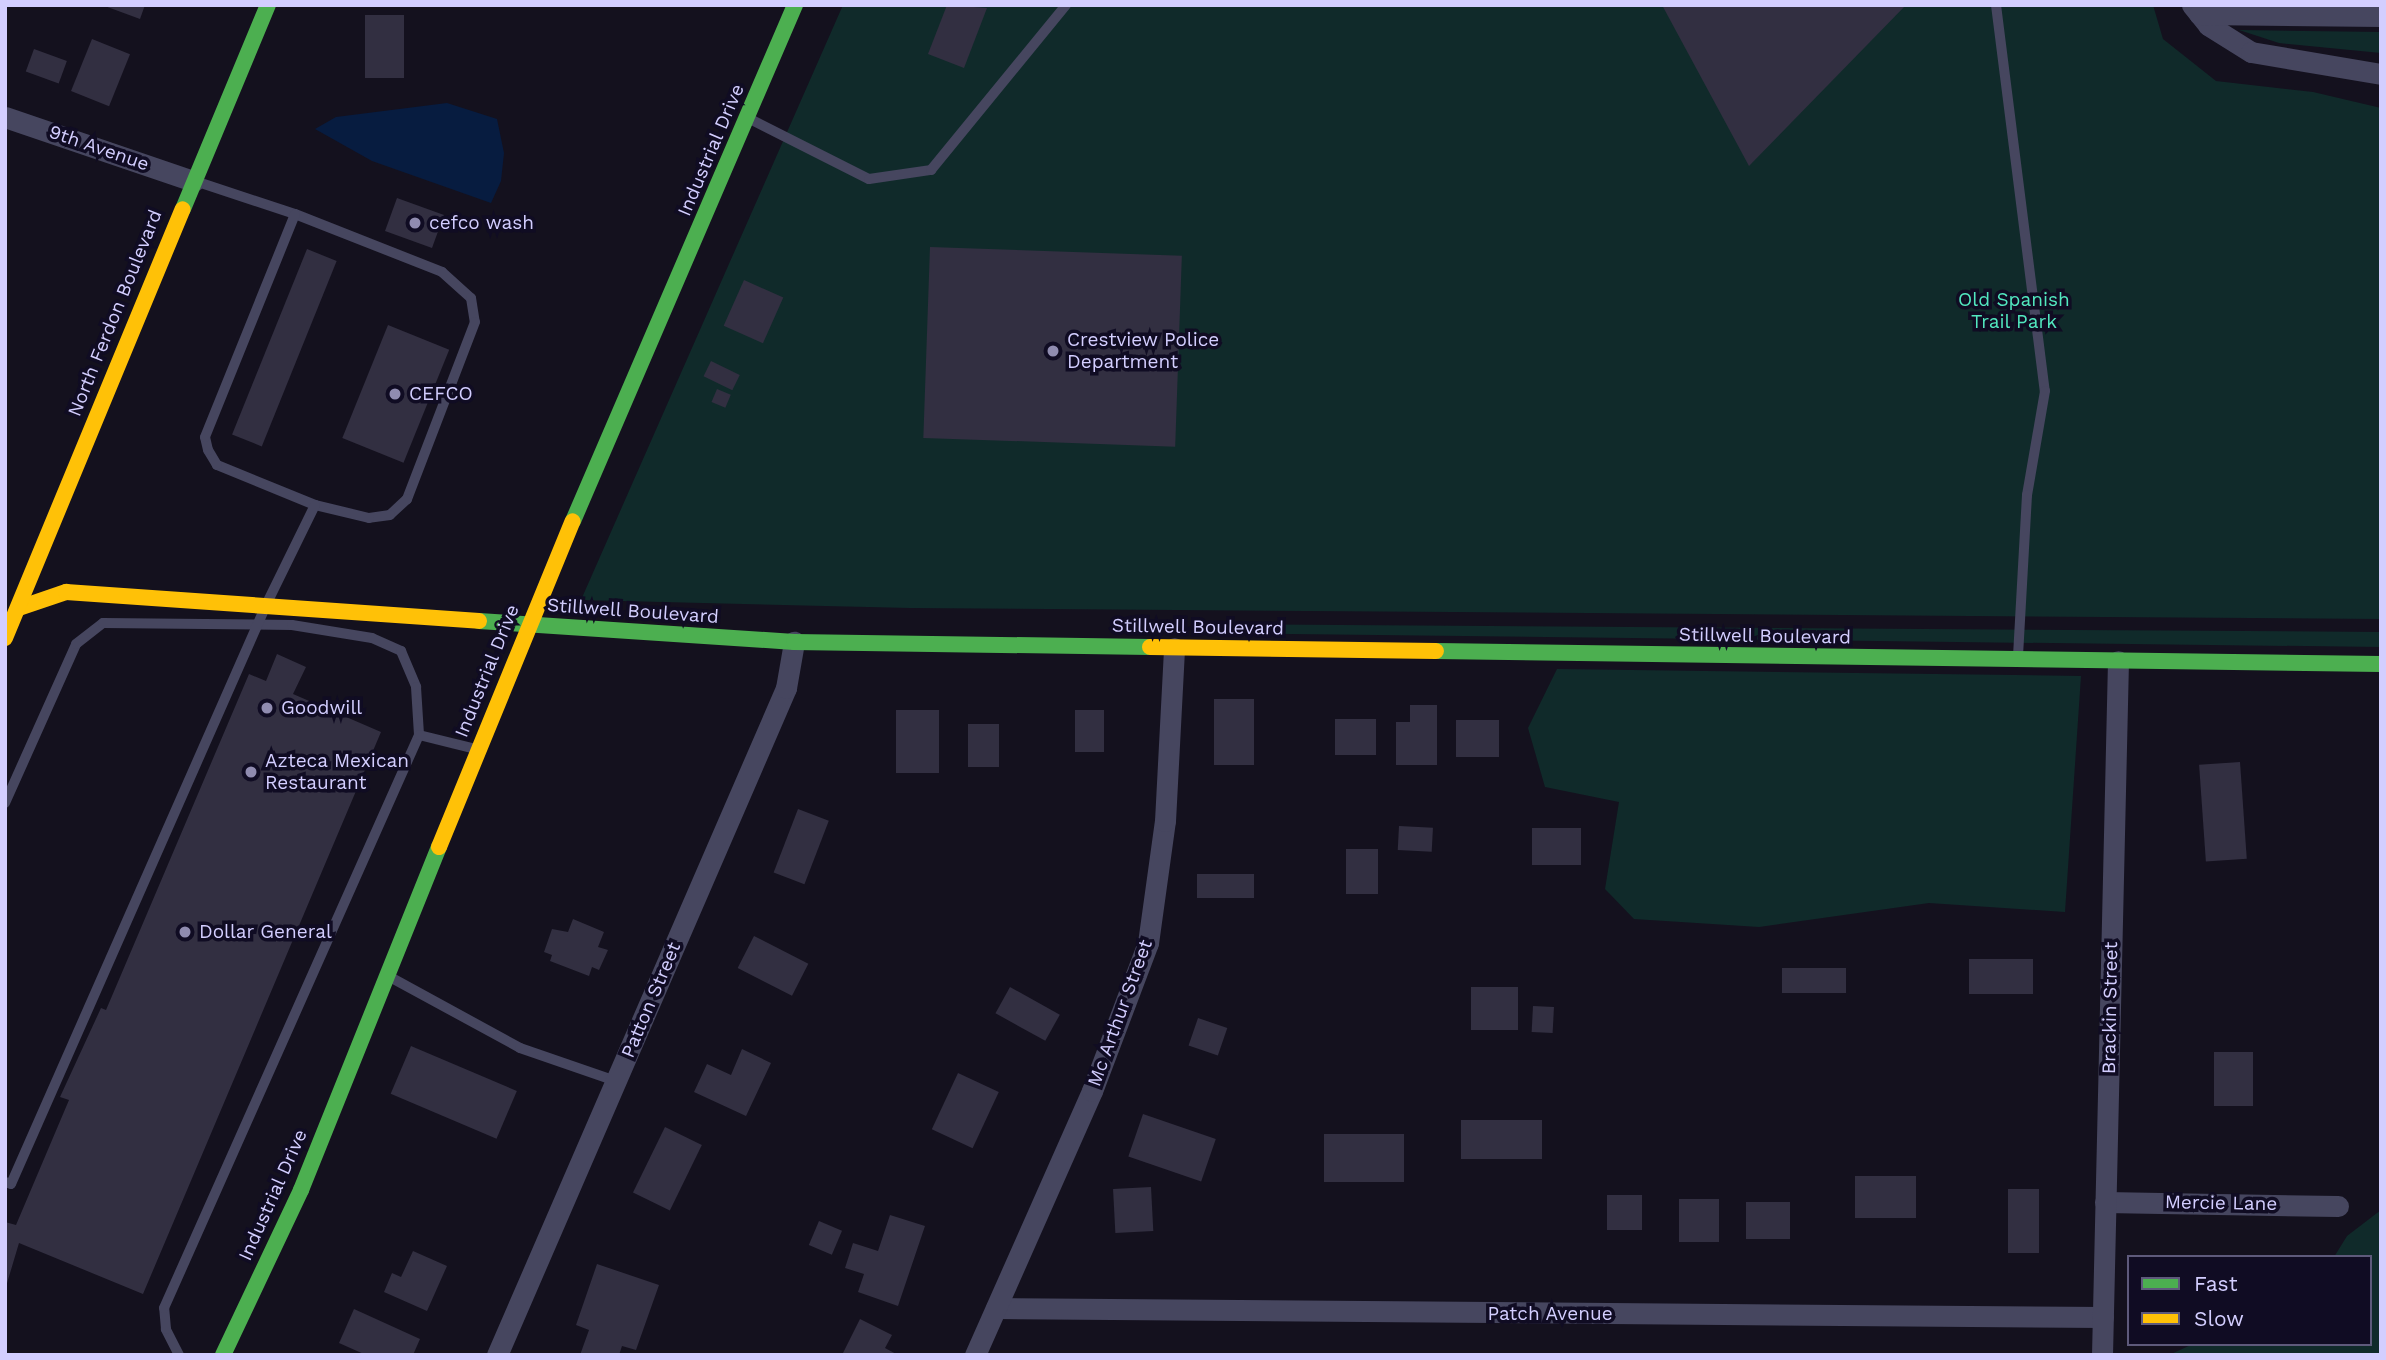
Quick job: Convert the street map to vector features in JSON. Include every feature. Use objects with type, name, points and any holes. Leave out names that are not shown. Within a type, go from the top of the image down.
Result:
[{"type":"street","name":"North Ferdon Boulevard","points":[[5,638],[12,610],[268,5]]},
{"type":"street","name":"Industrial Drive","points":[[223,1355],[301,1190],[528,624],[795,5]]},
{"type":"street","points":[[2195,10],[2381,16]]},
{"type":"street","points":[[2195,10],[2232,43],[2251,52],[2381,74]]},
{"type":"street","name":"9th Avenue","points":[[5,117],[193,181]]},
{"type":"street","name":"Stillwell Boulevard","points":[[12,610],[66,592],[267,603],[794,642],[2381,664]]},
{"type":"street","name":"Patton Street","points":[[497,1355],[786,688],[794,642]]},
{"type":"street","name":"Mc Arthur Street","points":[[975,1355],[1092,1091],[1148,943],[1165,821],[1174,648]]},
{"type":"street","name":"Brackin Street","points":[[2102,1355],[2118,661]]},
{"type":"street","name":"Mercie Lane","points":[[2105,1202],[2337,1206]]},
{"type":"street","name":"Patch Avenue","points":[[996,1308],[2103,1317]]},
{"type":"lane","points":[[747,118],[869,179],[931,170],[1066,5]]},
{"type":"lane","points":[[1996,5],[2045,391],[2027,495],[2018,661]]},
{"type":"lane","points":[[193,181],[295,214],[442,272],[471,298],[475,322],[407,499],[390,515],[369,518],[315,505],[217,465],[205,438],[295,214]]},
{"type":"lane","points":[[5,1182],[11,1184],[267,603],[315,505]]},
{"type":"lane","points":[[5,803],[76,644],[103,623],[258,624],[372,638],[401,651],[416,687],[419,735],[164,1308],[166,1329],[179,1355]]},
{"type":"lane","points":[[419,735],[478,749]]},
{"type":"lane","points":[[387,975],[520,1048],[616,1081]]},
{"type":"green space","name":"Old Spanish Trail Park","points":[[843,5],[2153,5],[2163,39],[2216,81],[2313,92],[2381,108],[2381,619],[910,608],[581,600]]},
{"type":"green space","points":[[2239,30],[2381,32],[2381,53],[2279,43]]},
{"type":"green space","points":[[1201,624],[2381,632],[2381,647],[1201,633]]},
{"type":"green space","points":[[1557,669],[2081,676],[2065,912],[1929,903],[1759,927],[1634,919],[1605,889],[1619,802],[1545,787],[1528,728]]},
{"type":"green space","points":[[2381,1210],[2381,1355],[2169,1355],[2189,1346],[2372,1346],[2372,1255],[2335,1255],[2347,1236]]},
{"type":"water","points":[[447,103],[497,119],[504,153],[501,181],[491,203],[372,161],[315,129],[336,117]]},
{"type":"building","points":[[102,5],[145,5],[140,19]]},
{"type":"building","points":[[947,5],[987,8],[964,68],[928,54]]},
{"type":"building","points":[[1662,5],[1906,5],[1749,166]]},
{"type":"building","points":[[365,15],[404,15],[404,78],[365,78]]},
{"type":"building","points":[[92,39],[130,54],[109,106],[71,91]]},
{"type":"building","points":[[34,49],[67,61],[59,84],[26,72]]},
{"type":"building","name":"cefco wash","points":[[397,198],[444,215],[432,248],[385,231]]},
{"type":"building","name":"Crestview Police Department","points":[[930,247],[1182,256],[1175,447],[923,438]]},
{"type":"building","points":[[307,249],[337,261],[262,446],[232,434]]},
{"type":"building","points":[[744,280],[783,297],[763,343],[724,326]]},
{"type":"building","name":"CEFCO","points":[[388,325],[449,350],[403,463],[342,438]]},
{"type":"building","points":[[711,361],[740,375],[732,390],[704,376]]},
{"type":"building","points":[[717,389],[731,395],[725,408],[712,402]]},
{"type":"building","points":[[277,654],[306,667],[293,694],[381,732],[143,1294],[19,1243],[5,1290],[5,1222],[16,1225],[69,1100],[60,1097],[101,1008],[106,1010],[249,674],[266,681]]},
{"type":"building","points":[[1214,699],[1254,699],[1254,765],[1214,765]]},
{"type":"building","points":[[1410,705],[1437,705],[1437,765],[1396,765],[1396,722],[1410,722]]},
{"type":"building","points":[[896,710],[939,710],[939,773],[896,773]]},
{"type":"building","points":[[1075,710],[1104,710],[1104,752],[1075,752]]},
{"type":"building","points":[[1335,719],[1376,719],[1376,755],[1335,755]]},
{"type":"building","points":[[1456,720],[1499,720],[1499,757],[1456,757]]},
{"type":"building","points":[[968,724],[999,724],[999,767],[968,767]]},
{"type":"building","points":[[2240,762],[2247,859],[2206,862],[2199,765]]},
{"type":"building","points":[[798,809],[829,821],[804,884],[774,872]]},
{"type":"building","points":[[1399,826],[1433,828],[1432,852],[1398,850]]},
{"type":"building","points":[[1532,828],[1581,828],[1581,865],[1532,865]]},
{"type":"building","points":[[1346,849],[1378,849],[1378,894],[1346,894]]},
{"type":"building","points":[[1197,874],[1254,874],[1254,898],[1197,898]]},
{"type":"building","points":[[573,919],[604,932],[598,947],[608,950],[599,970],[592,967],[589,976],[550,961],[552,955],[544,952],[552,929],[568,932]]},
{"type":"building","points":[[754,936],[808,964],[792,996],[738,968]]},
{"type":"building","points":[[1969,959],[2033,959],[2033,994],[1969,994]]},
{"type":"building","points":[[1782,968],[1846,968],[1846,993],[1782,993]]},
{"type":"building","points":[[1010,987],[1060,1015],[1045,1041],[995,1013]]},
{"type":"building","points":[[1471,987],[1518,987],[1518,1030],[1471,1030]]},
{"type":"building","points":[[1533,1006],[1554,1007],[1553,1033],[1532,1032]]},
{"type":"building","points":[[1198,1018],[1227,1028],[1218,1056],[1189,1045]]},
{"type":"building","points":[[411,1046],[517,1091],[497,1139],[391,1094]]},
{"type":"building","points":[[742,1049],[771,1063],[746,1116],[694,1092],[707,1064],[731,1075]]},
{"type":"building","points":[[2214,1052],[2253,1052],[2253,1106],[2214,1106]]},
{"type":"building","points":[[958,1073],[999,1092],[973,1148],[932,1129]]},
{"type":"building","points":[[1143,1114],[1216,1139],[1201,1182],[1128,1157]]},
{"type":"building","points":[[1461,1120],[1542,1120],[1542,1159],[1461,1159]]},
{"type":"building","points":[[665,1127],[702,1145],[670,1211],[633,1193]]},
{"type":"building","points":[[1324,1134],[1404,1134],[1404,1182],[1324,1182]]},
{"type":"building","points":[[1855,1176],[1916,1176],[1916,1218],[1855,1218]]},
{"type":"building","points":[[1151,1187],[1153,1231],[1115,1233],[1113,1189]]},
{"type":"building","points":[[2008,1189],[2039,1189],[2039,1253],[2008,1253]]},
{"type":"building","points":[[1607,1195],[1642,1195],[1642,1230],[1607,1230]]},
{"type":"building","points":[[1679,1199],[1719,1199],[1719,1242],[1679,1242]]},
{"type":"building","points":[[1746,1202],[1790,1202],[1790,1239],[1746,1239]]},
{"type":"building","points":[[890,1215],[925,1226],[898,1306],[858,1292],[864,1274],[845,1268],[853,1243],[878,1251]]},
{"type":"building","points":[[819,1221],[842,1231],[832,1255],[809,1245]]},
{"type":"building","points":[[413,1251],[447,1266],[427,1311],[384,1292],[392,1273],[401,1277]]},
{"type":"building","points":[[597,1264],[659,1285],[636,1350],[622,1346],[619,1355],[580,1355],[589,1330],[576,1325]]},
{"type":"building","points":[[354,1309],[420,1339],[413,1355],[366,1355],[339,1343]]},
{"type":"building","points":[[860,1319],[892,1335],[885,1348],[898,1355],[842,1355]]},
{"type":"traffic: fast","points":[[183,209],[268,5]]},
{"type":"traffic: fast","points":[[573,521],[795,5]]},
{"type":"traffic: fast","points":[[479,621],[794,642],[1150,647]]},
{"type":"traffic: fast","points":[[1436,651],[2381,664]]},
{"type":"traffic: fast","points":[[223,1355],[301,1190],[439,847]]},
{"type":"traffic: slow","points":[[5,638],[183,209]]},
{"type":"traffic: slow","points":[[439,847],[573,521]]},
{"type":"traffic: slow","points":[[19,608],[66,592],[479,621]]},
{"type":"traffic: slow","points":[[1150,647],[1436,651]]},
{"type":"place","name":"cefco wash","points":[[415,223]]},
{"type":"place","name":"Crestview Police Department","points":[[1053,351]]},
{"type":"place","name":"CEFCO","points":[[395,394]]},
{"type":"place","name":"Goodwill","points":[[267,708]]},
{"type":"place","name":"Azteca Mexican Restaurant","points":[[251,772]]},
{"type":"place","name":"Dollar General","points":[[185,932]]}]
